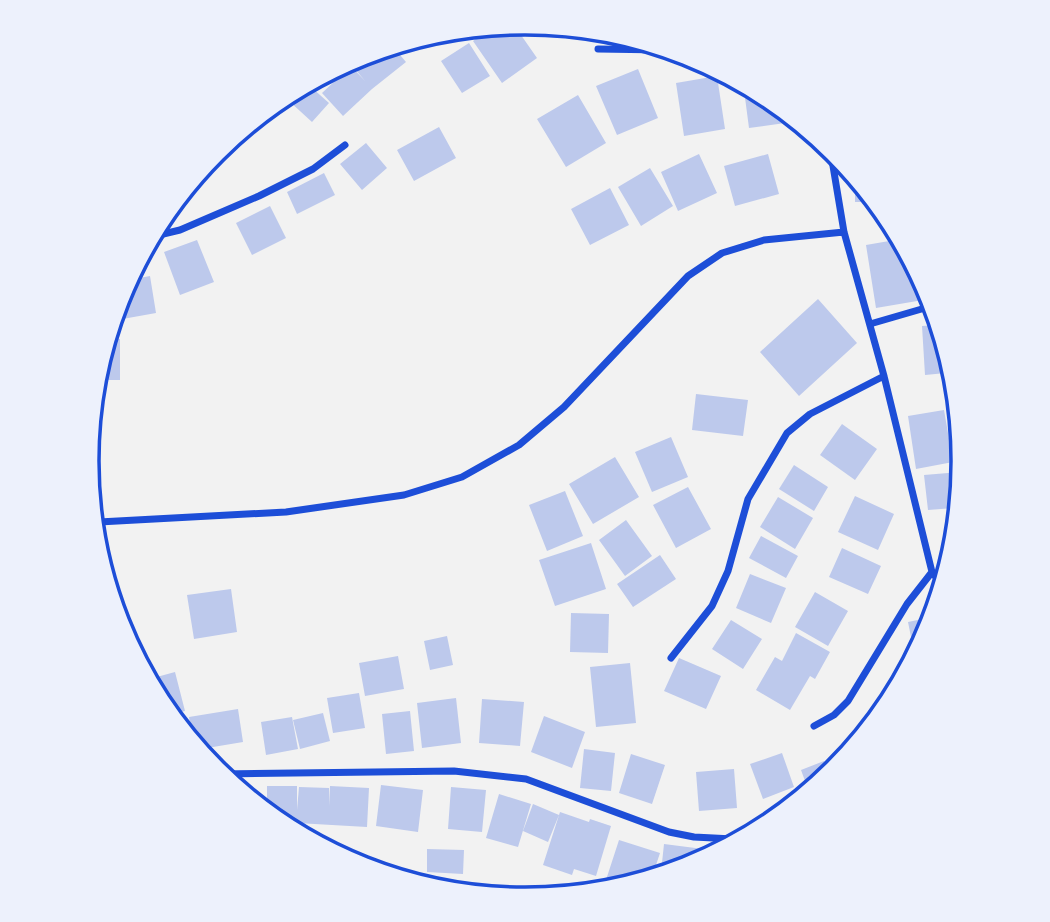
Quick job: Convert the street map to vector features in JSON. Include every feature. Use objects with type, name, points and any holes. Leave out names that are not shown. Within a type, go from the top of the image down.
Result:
[{"type":"street","points":[[598,49],[633,50]]},
{"type":"street","points":[[165,234],[180,230],[259,196],[313,169],[345,145]]},
{"type":"street","points":[[833,168],[844,232],[935,575]]},
{"type":"street","points":[[104,522],[286,512],[404,495],[462,477],[519,444],[564,407],[688,276],[723,253],[764,240],[844,232]]},
{"type":"street","points":[[870,324],[923,309]]},
{"type":"street","points":[[671,658],[712,606],[728,571],[748,499],[787,433],[810,414],[884,376]]},
{"type":"street","points":[[814,726],[834,715],[848,701],[907,604],[932,572]]},
{"type":"street","points":[[236,774],[454,771],[490,773],[526,779],[669,832],[722,838]]},
{"type":"building","points":[[521,35],[537,58],[502,83],[473,41],[477,38]]},
{"type":"building","points":[[469,43],[490,76],[462,93],[441,61]]},
{"type":"building","points":[[400,55],[406,62],[343,116],[322,93],[337,79],[355,70],[365,81],[356,70]]},
{"type":"building","points":[[638,69],[658,118],[617,135],[596,86]]},
{"type":"building","points":[[709,77],[718,82],[725,129],[684,136],[676,83]]},
{"type":"building","points":[[315,90],[329,103],[312,122],[292,104]]},
{"type":"building","points":[[578,95],[606,143],[566,167],[537,119]]},
{"type":"building","points":[[745,96],[784,123],[749,128]]},
{"type":"building","points":[[439,127],[456,158],[414,181],[397,150]]},
{"type":"building","points":[[366,143],[387,168],[362,190],[340,164]]},
{"type":"building","points":[[699,154],[717,193],[678,211],[661,172]]},
{"type":"building","points":[[768,154],[779,194],[735,206],[724,166]]},
{"type":"building","points":[[650,168],[673,206],[641,226],[618,187]]},
{"type":"building","points":[[324,173],[335,195],[297,214],[287,192]]},
{"type":"building","points":[[610,188],[629,225],[590,245],[571,209]]},
{"type":"building","points":[[855,192],[863,202],[855,202]]},
{"type":"building","points":[[270,206],[286,238],[252,255],[236,223]]},
{"type":"building","points":[[197,240],[214,282],[180,295],[164,252]]},
{"type":"building","points":[[890,241],[920,301],[876,308],[866,245]]},
{"type":"building","points":[[150,276],[156,313],[124,319],[131,298],[141,278]]},
{"type":"building","points":[[818,299],[857,343],[799,396],[760,352]]},
{"type":"building","points":[[922,326],[928,326],[942,373],[925,375]]},
{"type":"building","points":[[118,339],[120,339],[120,380],[107,380]]},
{"type":"building","points":[[696,394],[748,400],[743,436],[692,430]]},
{"type":"building","points":[[944,410],[951,462],[916,469],[908,416]]},
{"type":"building","points":[[842,424],[877,449],[855,480],[820,455]]},
{"type":"building","points":[[671,437],[688,477],[652,492],[635,452]]},
{"type":"building","points":[[615,457],[639,497],[593,524],[569,484]]},
{"type":"building","points":[[794,465],[828,487],[814,511],[779,489]]},
{"type":"building","points":[[951,473],[948,508],[928,510],[924,475]]},
{"type":"building","points":[[688,487],[711,529],[676,548],[653,505]]},
{"type":"building","points":[[565,491],[583,536],[547,551],[529,505]]},
{"type":"building","points":[[855,496],[894,514],[878,550],[838,532]]},
{"type":"building","points":[[778,497],[813,518],[795,549],[760,527]]},
{"type":"building","points":[[626,520],[652,556],[625,576],[599,540]]},
{"type":"building","points":[[761,536],[798,556],[786,578],[749,558]]},
{"type":"building","points":[[591,543],[606,589],[555,606],[539,560]]},
{"type":"building","points":[[842,548],[881,566],[868,594],[829,577]]},
{"type":"building","points":[[660,555],[676,579],[633,607],[617,584]]},
{"type":"building","points":[[750,574],[786,588],[771,623],[736,608]]},
{"type":"building","points":[[231,589],[237,632],[194,639],[187,595]]},
{"type":"building","points":[[815,592],[848,611],[828,646],[795,627]]},
{"type":"building","points":[[571,613],[609,614],[608,653],[570,652]]},
{"type":"building","points":[[921,619],[912,640],[908,622]]},
{"type":"building","points":[[731,620],[762,639],[743,669],[712,649]]},
{"type":"building","points":[[796,633],[830,652],[815,679],[810,676],[790,710],[756,690],[775,657],[782,661]]},
{"type":"building","points":[[447,636],[453,665],[430,670],[424,641]]},
{"type":"building","points":[[398,656],[404,689],[365,696],[359,663]]},
{"type":"building","points":[[679,658],[721,676],[706,709],[664,691]]},
{"type":"building","points":[[630,663],[636,723],[596,727],[590,667]]},
{"type":"building","points":[[175,672],[185,711],[181,712],[158,677]]},
{"type":"building","points":[[359,693],[365,728],[333,733],[327,698]]},
{"type":"building","points":[[456,698],[461,743],[422,748],[417,703]]},
{"type":"building","points":[[482,699],[524,702],[520,746],[479,743]]},
{"type":"building","points":[[238,709],[243,742],[210,747],[190,724],[189,717]]},
{"type":"building","points":[[410,711],[414,751],[386,754],[382,714]]},
{"type":"building","points":[[323,713],[330,741],[300,749],[293,720]]},
{"type":"building","points":[[544,716],[585,732],[572,768],[531,752]]},
{"type":"building","points":[[292,717],[298,749],[266,755],[261,722]]},
{"type":"building","points":[[584,749],[615,753],[611,791],[580,788]]},
{"type":"building","points":[[782,753],[794,787],[763,799],[750,764]]},
{"type":"building","points":[[631,754],[665,765],[652,804],[619,793]]},
{"type":"building","points":[[824,761],[825,763],[805,782],[801,770]]},
{"type":"building","points":[[734,769],[737,808],[699,811],[696,772]]},
{"type":"building","points":[[381,785],[423,790],[418,832],[376,826]]},
{"type":"building","points":[[267,786],[297,786],[297,810],[299,787],[329,788],[329,806],[330,786],[369,788],[367,827],[301,823],[267,800]]},
{"type":"building","points":[[451,787],[486,790],[482,832],[448,829]]},
{"type":"building","points":[[499,794],[531,804],[518,847],[486,838]]},
{"type":"building","points":[[533,804],[559,815],[548,842],[523,831]]},
{"type":"building","points":[[560,812],[611,826],[596,876],[574,869],[572,875],[543,865]]},
{"type":"building","points":[[619,840],[660,853],[656,866],[606,879]]},
{"type":"building","points":[[664,844],[701,849],[688,855],[662,864]]},
{"type":"building","points":[[427,849],[464,850],[463,874],[427,872]]}]
